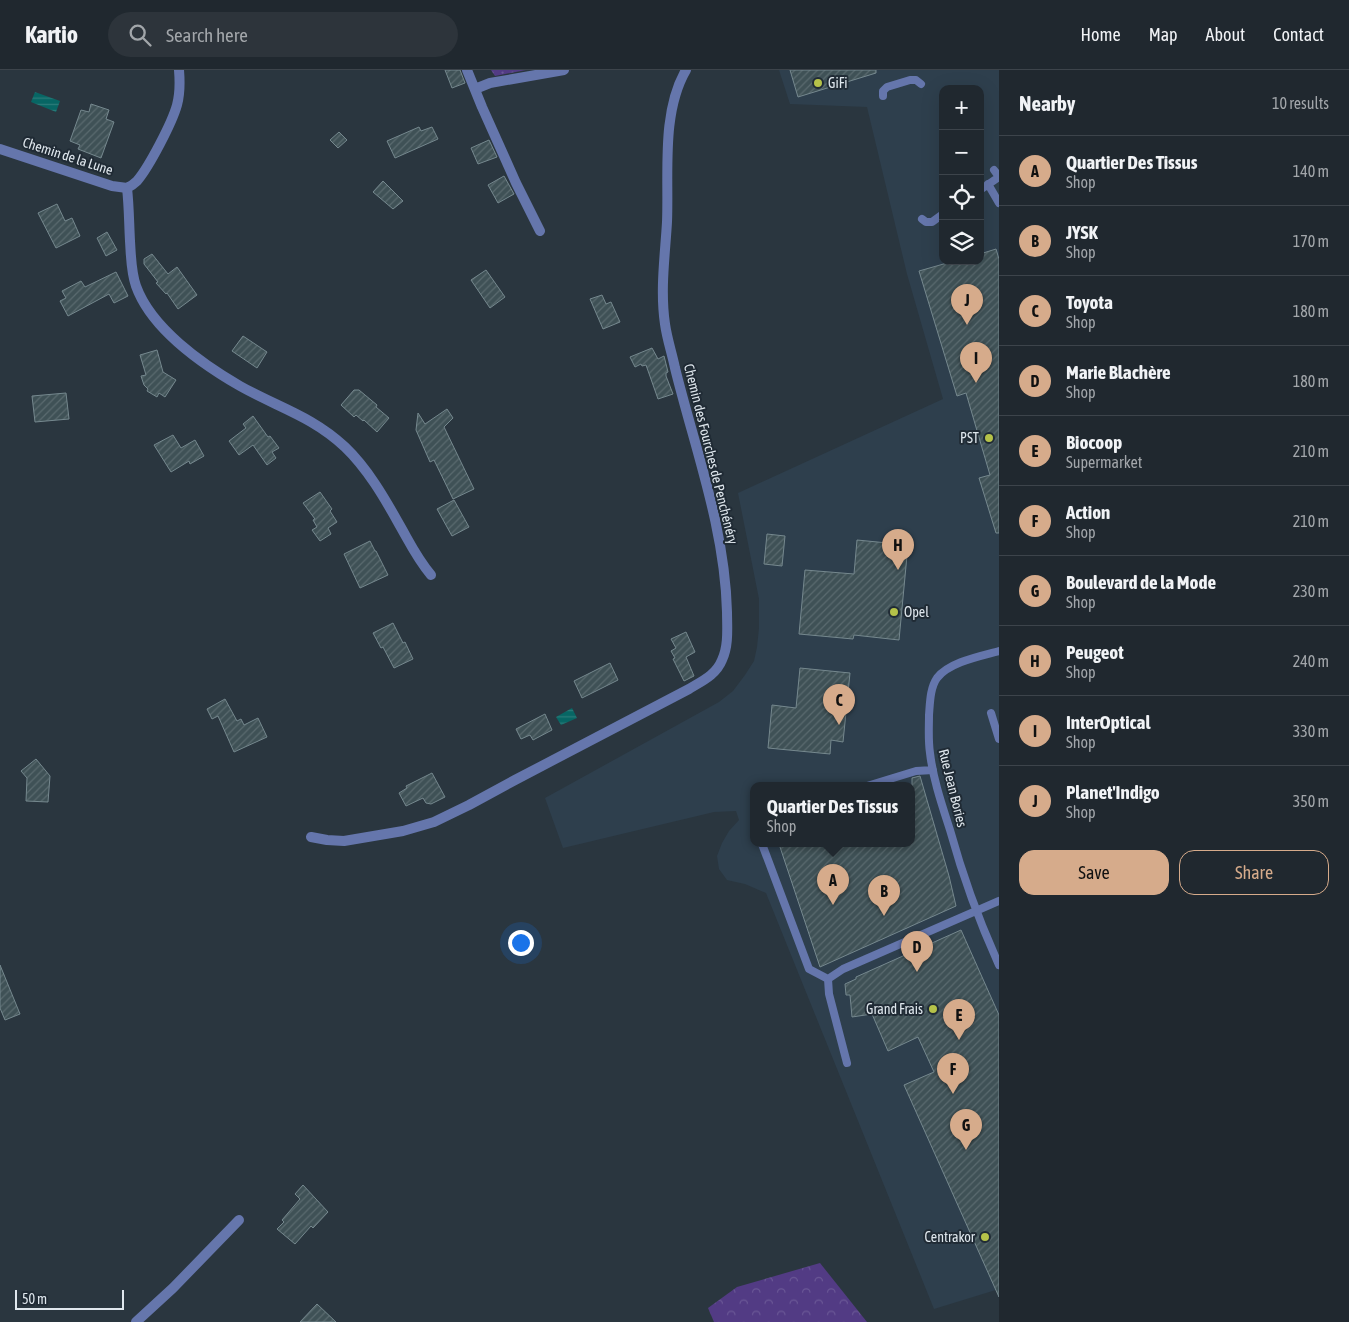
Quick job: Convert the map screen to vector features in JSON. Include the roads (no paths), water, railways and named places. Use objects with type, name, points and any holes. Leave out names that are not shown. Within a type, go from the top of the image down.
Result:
[{"type":"street","points":[[179,70],[180,89],[174,116],[143,173],[138,180],[127,188],[132,269],[136,285],[152,315],[164,330],[197,358],[240,386],[307,418],[324,429],[346,448],[380,492],[420,562],[431,575]]},
{"type":"street","points":[[467,70],[516,183],[540,231]]},
{"type":"street","points":[[475,89],[490,83],[564,70]]},
{"type":"street","name":"Chemin des Fourches de Penchénéry","points":[[311,837],[344,841],[403,831],[434,822],[689,689],[712,674],[723,659],[727,633],[726,600],[719,537],[667,335],[663,304],[662,287],[667,222],[670,120],[675,95],[686,70]]},
{"type":"street","name":"Chemin de la Lune","points":[[0,148],[112,186],[127,188]]},
{"type":"street","points":[[136,1322],[173,1288],[239,1220]]},
{"type":"lane","points":[[882,96],[883,91],[887,87],[910,80],[916,80],[921,84]]},
{"type":"lane","points":[[984,187],[997,174]]},
{"type":"lane","points":[[988,184],[999,203]]},
{"type":"lane","points":[[922,219],[926,222],[932,222],[939,217]]},
{"type":"lane","name":"Rue Jean Bories","points":[[999,651],[949,668],[938,676],[931,697],[929,726],[933,770],[963,876],[999,966]]},
{"type":"lane","points":[[991,713],[999,739]]},
{"type":"lane","points":[[880,782],[916,771],[933,770]]},
{"type":"lane","points":[[763,847],[809,969],[828,979]]},
{"type":"lane","points":[[828,979],[843,969],[999,901]]},
{"type":"lane","points":[[828,979],[828,994],[847,1063]]},
{"type":"place","name":"GiFi","points":[[818,83]]},
{"type":"place","name":"Planet'Indigo","points":[[967,325]]},
{"type":"place","name":"InterOptical","points":[[976,383]]},
{"type":"place","name":"PST","points":[[989,438]]},
{"type":"place","name":"Peugeot","points":[[898,570]]},
{"type":"place","name":"Opel","points":[[894,612]]},
{"type":"place","name":"Toyota","points":[[839,725]]},
{"type":"place","name":"Quartier Des Tissus","points":[[833,905]]},
{"type":"place","name":"JYSK","points":[[884,916]]},
{"type":"place","name":"Marie Blachère","points":[[917,972]]},
{"type":"place","name":"Grand Frais","points":[[933,1009]]},
{"type":"place","name":"Biocoop","points":[[959,1040]]},
{"type":"place","name":"Action","points":[[953,1094]]},
{"type":"place","name":"Boulevard de la Mode","points":[[966,1150]]},
{"type":"place","name":"Centrakor","points":[[985,1237]]}]
